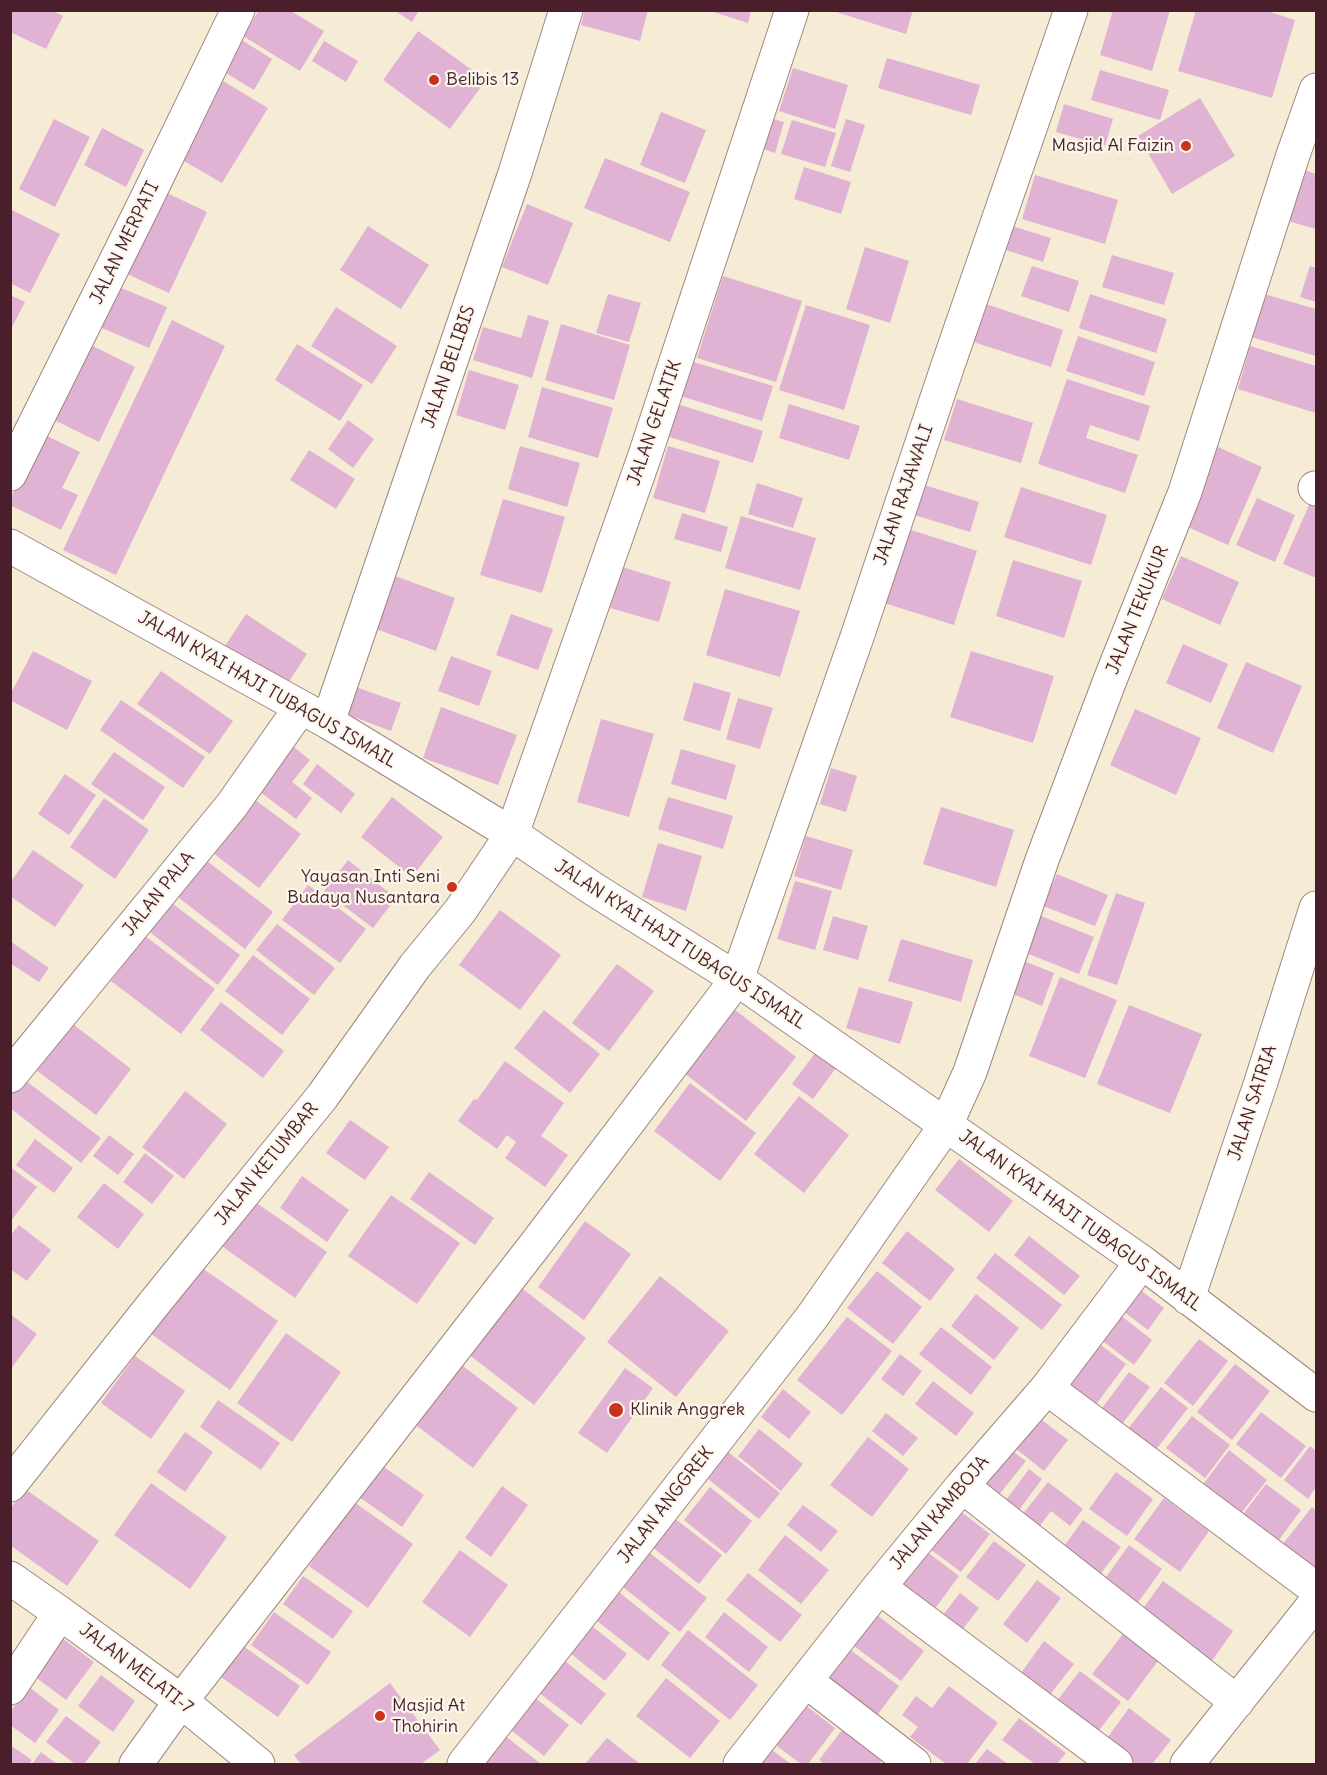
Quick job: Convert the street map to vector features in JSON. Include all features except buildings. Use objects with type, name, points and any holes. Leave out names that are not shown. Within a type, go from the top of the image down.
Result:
[{"type":"street","name":"JALAN MERPATI","points":[[10,474],[153,186],[237,10]]},
{"type":"street","name":"JALAN BELIBIS","points":[[315,714],[515,173],[566,10]]},
{"type":"street","name":"JALAN GELATIK","points":[[512,834],[645,455],[792,10]]},
{"type":"street","name":"JALAN RAJAWALI","points":[[136,1764],[181,1701],[535,1245],[737,979],[857,637],[1071,10]]},
{"type":"street","name":"JALAN TEKUKUR","points":[[946,1125],[970,1072],[1042,860],[1185,492],[1293,155],[1317,90]]},
{"type":"street","name":"JALAN KYAI HAJI TUBAGUS ISMAIL","points":[[10,546],[315,714],[512,834],[595,890],[737,979],[1142,1262],[1317,1395]]},
{"type":"street","name":"JALAN PALA","points":[[10,1076],[232,805],[315,714]]},
{"type":"street","name":"JALAN KETUMBAR","points":[[10,1485],[322,1097],[415,966],[460,911],[512,834]]},
{"type":"street","name":"JALAN SATRIA","points":[[1188,1298],[1317,908]]},
{"type":"street","name":"JALAN ANGGREK","points":[[464,1764],[812,1317],[946,1125]]},
{"type":"street","name":"JALAN KAMBOJA","points":[[740,1764],[879,1587],[1047,1388],[1142,1262]]},
{"type":"street","points":[[1047,1388],[1317,1589]]},
{"type":"street","points":[[962,1486],[1237,1702]]},
{"type":"street","name":"JALAN MELATI-7","points":[[10,1578],[181,1701],[258,1764]]},
{"type":"street","points":[[879,1587],[1116,1764]]},
{"type":"street","points":[[1187,1764],[1317,1602]]},
{"type":"street","points":[[10,1688],[60,1613]]},
{"type":"street","points":[[806,1681],[914,1764]]},
{"type":"place","name":"Belibis 13","points":[[434,80]]},
{"type":"place","name":"Masjid Al Faizin","points":[[1186,146]]},
{"type":"place","name":"Yayasan Inti Seni Budaya Nusantara","points":[[452,887]]},
{"type":"place","name":"Klinik Anggrek","points":[[616,1410]]},
{"type":"place","name":"Masjid At Thohirin","points":[[380,1716]]}]
